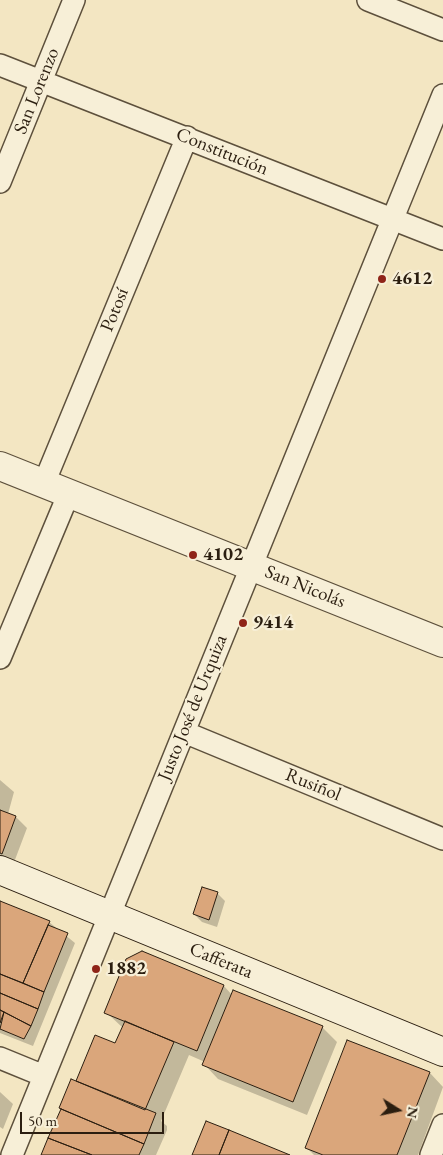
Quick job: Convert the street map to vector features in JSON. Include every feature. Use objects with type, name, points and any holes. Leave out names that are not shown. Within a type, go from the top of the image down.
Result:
[{"type":"street","name":"San Lorenzo","points":[[0,182],[74,0]]},
{"type":"street","points":[[368,0],[443,30]]},
{"type":"street","name":"Constitución","points":[[0,65],[443,239]]},
{"type":"street","name":"Justo José de Urquiza","points":[[12,1155],[443,95]]},
{"type":"street","name":"Potosí","points":[[44,483],[187,138]]},
{"type":"street","name":"San Nicolás","points":[[0,466],[443,643]]},
{"type":"street","points":[[0,658],[68,492]]},
{"type":"street","name":"Rusiñol","points":[[184,732],[443,839]]},
{"type":"street","name":"Cafferata","points":[[0,870],[443,1052]]},
{"type":"street","points":[[0,1058],[44,1076]]},
{"type":"street","points":[[431,1155],[443,1125]]},
{"type":"building","points":[[0,810],[16,816],[2,854],[0,853]]},
{"type":"building","points":[[202,887],[218,892],[209,920],[193,914]]},
{"type":"building","points":[[0,901],[50,921],[23,983],[0,974]]},
{"type":"building","points":[[48,925],[68,933],[44,992],[23,983]]},
{"type":"building","points":[[142,951],[224,985],[197,1051],[104,1013],[126,959]]},
{"type":"building","points":[[0,974],[44,992],[38,1009],[0,993]]},
{"type":"building","points":[[233,990],[323,1026],[293,1102],[202,1065]]},
{"type":"building","points":[[0,993],[38,1009],[31,1026],[0,1010]]},
{"type":"building","points":[[0,1010],[4,1012],[0,1023]]},
{"type":"building","points":[[4,1012],[31,1026],[24,1039],[0,1029]]},
{"type":"building","points":[[125,1021],[174,1042],[145,1110],[76,1081],[95,1035],[115,1043]]},
{"type":"building","points":[[347,1040],[430,1072],[397,1155],[323,1155],[305,1148]]},
{"type":"building","points":[[71,1079],[156,1113],[144,1144],[59,1108]]},
{"type":"building","points":[[61,1109],[144,1144],[139,1155],[92,1155],[48,1138]]},
{"type":"building","points":[[206,1121],[229,1130],[219,1155],[192,1155]]},
{"type":"building","points":[[229,1130],[290,1155],[219,1155]]},
{"type":"building","points":[[48,1138],[92,1155],[41,1155]]},
{"type":"place","name":"4612","points":[[382,279]]},
{"type":"place","name":"4102","points":[[193,555]]},
{"type":"place","name":"9414","points":[[243,623]]},
{"type":"place","name":"1882","points":[[96,969]]}]
